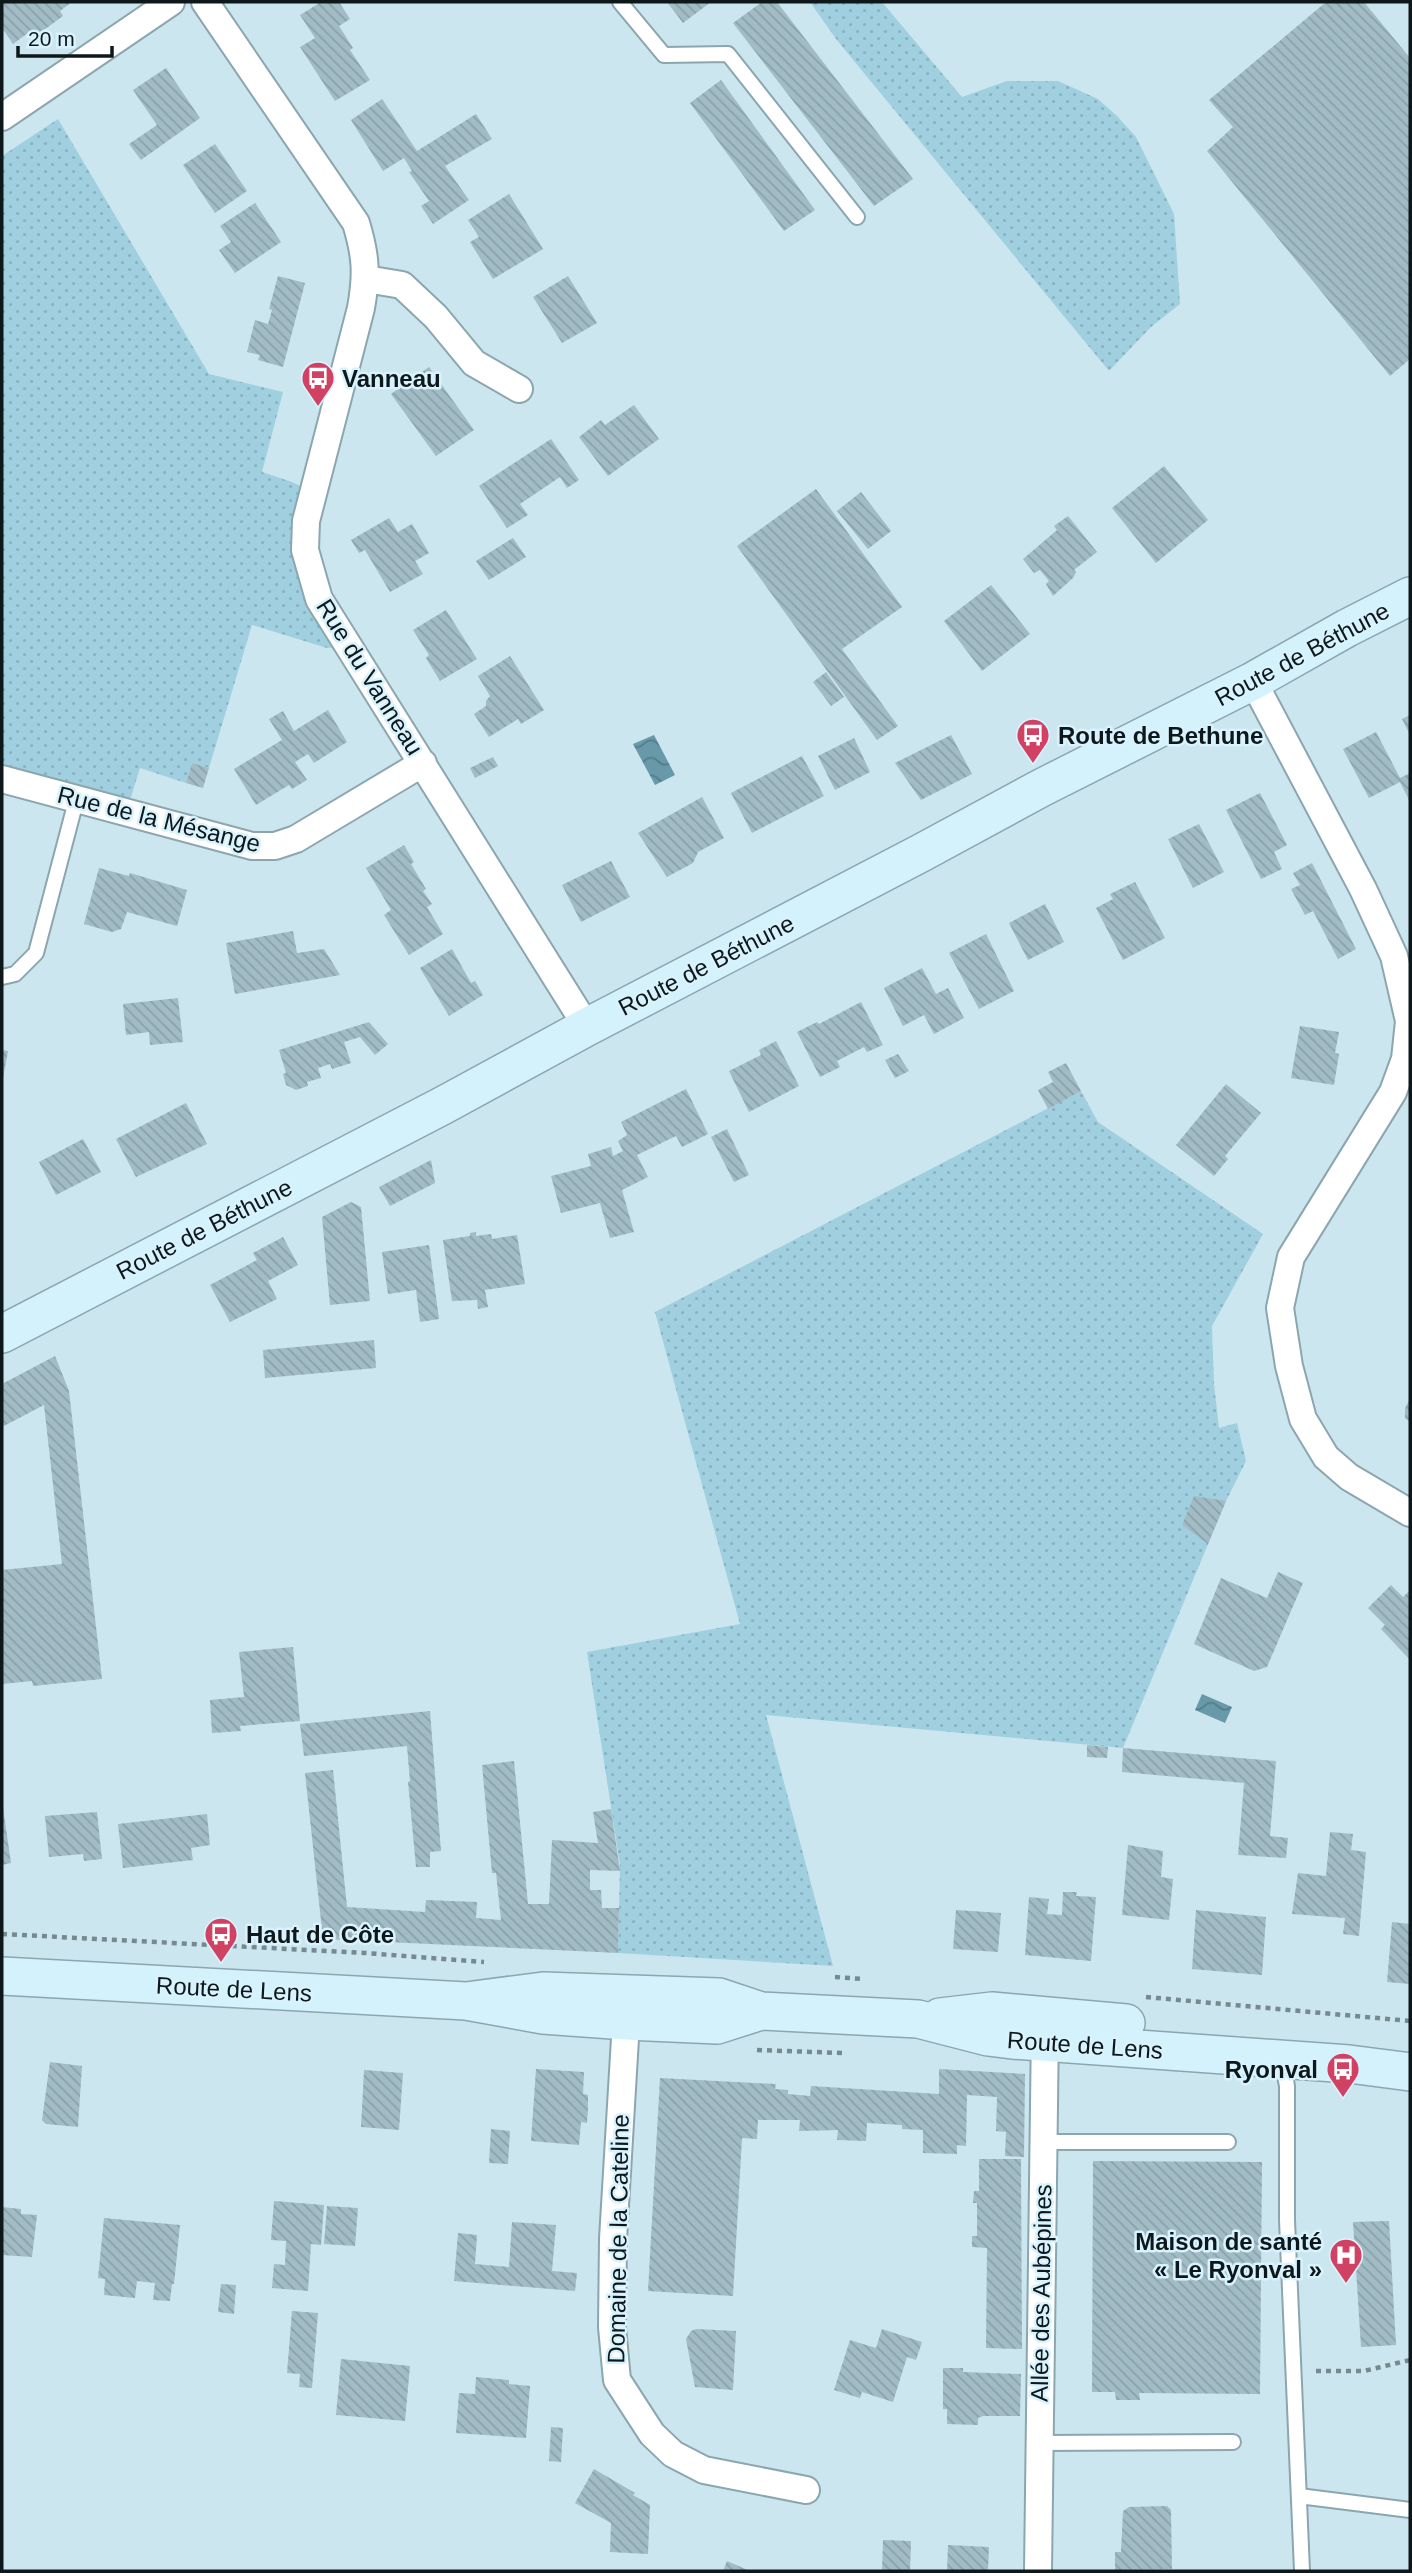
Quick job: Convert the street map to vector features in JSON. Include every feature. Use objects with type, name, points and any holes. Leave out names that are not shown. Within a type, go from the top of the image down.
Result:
[{"type":"main road","name":"Route de Béthune","points":[[2,1334],[442,1106],[586,1027],[1041,789],[1253,681],[1410,596]]},
{"type":"main road","name":"Route de Lens","points":[[2,1976],[466,2001],[543,2015],[627,2007],[717,2025],[761,2011],[918,2019],[988,2037],[1046,2029],[1282,2060],[1349,2064],[1410,2072]]},
{"type":"main road","points":[[1046,2029],[1410,2049]]},
{"type":"street","points":[[2,117],[171,2]]},
{"type":"street","name":"Rue du Vanneau","points":[[205,2],[356,223],[365,253],[366,279],[361,308],[306,521],[305,550],[319,599],[586,1027]]},
{"type":"street","points":[[366,279],[402,285],[436,317],[474,363],[519,389]]},
{"type":"street","points":[[1253,681],[1357,878],[1394,956],[1409,1021],[1405,1059],[1393,1092],[1291,1257],[1280,1308],[1289,1366],[1303,1419],[1326,1457],[1349,1477],[1410,1513]]},
{"type":"street","name":"Rue de la Mésange","points":[[2,779],[252,846],[275,846],[296,839],[423,763]]},
{"type":"street","name":"Domaine de la Cateline","points":[[627,2007],[613,2239],[612,2328],[617,2379],[652,2434],[673,2454],[704,2470],[806,2490]]},
{"type":"street","name":"Allée des Aubépines","points":[[1038,2571],[1046,2029]]},
{"type":"lane","points":[[620,2],[664,55],[728,54],[857,218]]},
{"type":"lane","points":[[2,977],[15,974],[36,953],[76,801]]},
{"type":"lane","points":[[1282,2060],[1287,2086],[1287,2220],[1302,2571]]},
{"type":"lane","points":[[1044,2142],[1228,2142]]},
{"type":"lane","points":[[1038,2443],[1234,2442]]},
{"type":"lane","points":[[1299,2496],[1410,2510]]},
{"type":"path","points":[[1294,2371],[1364,2371],[1410,2360]]},
{"type":"shaded area","points":[[810,2],[882,2],[962,97],[1007,81],[1058,81],[1098,99],[1136,137],[1174,214],[1180,304],[1151,327],[1109,371],[836,39]]},
{"type":"shaded area","points":[[58,119],[209,374],[283,392],[262,472],[313,492],[306,521],[349,646],[327,648],[252,625],[209,768],[192,763],[186,783],[140,768],[126,813],[2,778],[2,156]]},
{"type":"shaded area","points":[[1081,1091],[1098,1122],[1263,1234],[1212,1326],[1219,1428],[1237,1423],[1246,1461],[1226,1501],[1123,1748],[766,1715],[833,1966],[618,1953],[620,1865],[587,1652],[740,1624],[655,1312]]},
{"type":"water","points":[[654,735],[675,775],[655,785],[633,744]]},
{"type":"water","points":[[1202,1694],[1232,1707],[1225,1723],[1195,1710]]},
{"type":"building","points":[[4,2],[72,2],[60,11],[63,16],[48,27],[32,38],[28,33],[13,44],[2,28]]},
{"type":"building","points":[[321,2],[339,2],[350,19],[339,26],[353,48],[350,50],[370,80],[335,101],[300,47],[315,38],[300,15]]},
{"type":"building","points":[[667,2],[711,2],[683,23]]},
{"type":"building","points":[[762,2],[777,2],[913,179],[874,206],[733,23]]},
{"type":"building","points":[[1326,2],[1364,2],[1410,58],[1410,359],[1390,376],[1207,151],[1233,127],[1209,100]]},
{"type":"building","points":[[166,68],[200,118],[141,160],[129,144],[157,125],[133,90]]},
{"type":"building","points":[[721,80],[815,210],[784,231],[690,103]]},
{"type":"building","points":[[382,99],[417,151],[476,114],[492,139],[445,166],[469,200],[433,224],[421,206],[429,201],[409,172],[412,171],[404,158],[383,171],[351,120]]},
{"type":"building","points":[[215,144],[247,191],[215,213],[183,165]]},
{"type":"building","points":[[509,194],[543,249],[493,279],[470,242],[479,237],[468,220]]},
{"type":"building","points":[[255,203],[281,242],[235,273],[219,250],[231,242],[220,226]]},
{"type":"building","points":[[278,276],[305,283],[283,367],[258,360],[260,355],[247,352],[255,320],[268,324]]},
{"type":"building","points":[[568,276],[597,323],[562,343],[533,297]]},
{"type":"building","points":[[429,367],[474,430],[436,456],[391,394]]},
{"type":"building","points":[[634,405],[659,439],[608,476],[579,437],[601,420],[605,425]]},
{"type":"building","points":[[551,439],[579,480],[567,488],[560,477],[520,504],[528,515],[507,528],[479,486]]},
{"type":"building","points":[[1164,466],[1208,520],[1156,563],[1112,508]]},
{"type":"building","points":[[816,489],[902,607],[842,649],[898,726],[877,740],[737,546]]},
{"type":"building","points":[[861,492],[891,531],[868,549],[837,511]]},
{"type":"building","points":[[1068,516],[1097,552],[1074,570],[1076,572],[1073,578],[1053,596],[1046,584],[1049,581],[1040,570],[1034,573],[1023,559],[1057,530],[1054,526]]},
{"type":"building","points":[[389,518],[398,532],[412,524],[429,553],[415,561],[423,574],[390,592],[365,550],[359,553],[351,540]]},
{"type":"building","points":[[513,538],[526,557],[489,580],[476,561]]},
{"type":"building","points":[[991,585],[1030,634],[982,671],[944,621]]},
{"type":"building","points":[[446,610],[477,659],[440,681],[426,658],[429,655],[413,630]]},
{"type":"building","points":[[510,656],[544,710],[521,724],[518,719],[489,737],[474,714],[486,706],[490,696],[478,676]]},
{"type":"building","points":[[826,672],[844,697],[831,706],[813,682]]},
{"type":"building","points":[[328,710],[347,742],[314,763],[308,754],[295,762],[307,780],[292,789],[289,785],[256,805],[234,769],[282,740],[269,719],[283,711],[294,731]]},
{"type":"building","points":[[1410,715],[1410,735],[1402,719]]},
{"type":"building","points":[[1376,732],[1400,778],[1410,773],[1410,802],[1400,782],[1369,798],[1343,749]]},
{"type":"building","points":[[951,735],[972,774],[921,800],[895,763]]},
{"type":"building","points":[[854,738],[870,772],[835,790],[818,756]]},
{"type":"building","points":[[802,756],[824,796],[752,833],[731,793]]},
{"type":"building","points":[[493,757],[498,766],[475,778],[470,768]]},
{"type":"building","points":[[192,763],[209,768],[203,788],[186,783]]},
{"type":"building","points":[[1260,793],[1287,845],[1274,852],[1282,869],[1261,879],[1226,810]]},
{"type":"building","points":[[702,797],[724,838],[698,852],[693,863],[667,877],[638,833]]},
{"type":"building","points":[[1199,824],[1224,872],[1193,888],[1168,839]]},
{"type":"building","points":[[404,845],[414,862],[411,864],[426,889],[423,891],[432,904],[427,907],[443,934],[409,955],[384,915],[391,910],[366,868]]},
{"type":"building","points":[[611,861],[630,897],[581,922],[562,885]]},
{"type":"building","points":[[1312,863],[1356,949],[1338,959],[1313,911],[1305,915],[1291,889],[1300,885],[1293,873]]},
{"type":"building","points":[[99,868],[129,876],[130,873],[187,890],[177,926],[127,912],[121,929],[112,932],[84,924]]},
{"type":"building","points":[[1135,882],[1165,938],[1123,960],[1096,908],[1113,899],[1110,894]]},
{"type":"building","points":[[1045,904],[1064,942],[1028,960],[1009,923]]},
{"type":"building","points":[[293,931],[297,953],[324,949],[340,975],[235,994],[226,943]]},
{"type":"building","points":[[986,934],[1014,991],[979,1009],[949,953]]},
{"type":"building","points":[[452,949],[471,983],[475,981],[483,995],[449,1016],[420,968]]},
{"type":"building","points":[[922,968],[936,994],[948,988],[964,1018],[934,1034],[924,1015],[903,1026],[884,988]]},
{"type":"building","points":[[178,998],[183,1042],[150,1045],[149,1032],[126,1035],[123,1004]]},
{"type":"building","points":[[861,1002],[883,1045],[867,1052],[864,1047],[837,1061],[840,1067],[820,1077],[797,1032]]},
{"type":"building","points":[[369,1022],[388,1044],[375,1055],[360,1037],[344,1042],[351,1063],[332,1069],[330,1064],[318,1068],[321,1078],[307,1082],[308,1086],[296,1090],[286,1085],[283,1074],[286,1073],[279,1050]]},
{"type":"building","points":[[1300,1026],[1339,1032],[1334,1085],[1291,1078]]},
{"type":"building","points":[[776,1041],[799,1086],[749,1112],[729,1071],[761,1055],[759,1050]]},
{"type":"building","points":[[2,1050],[8,1051],[3,1078],[2,1077]]},
{"type":"building","points":[[898,1054],[909,1071],[895,1078],[885,1060]]},
{"type":"building","points":[[1066,1063],[1081,1091],[1048,1109],[1038,1090],[1053,1082],[1048,1072]]},
{"type":"building","points":[[1226,1084],[1261,1113],[1225,1156],[1228,1159],[1214,1176],[1176,1145]]},
{"type":"building","points":[[686,1089],[708,1134],[682,1147],[676,1136],[637,1155],[648,1177],[622,1190],[634,1232],[610,1238],[600,1203],[561,1213],[551,1176],[591,1166],[588,1154],[611,1147],[613,1156],[623,1151],[618,1141],[627,1135],[621,1122]]},
{"type":"building","points":[[186,1103],[207,1144],[136,1177],[116,1139]]},
{"type":"building","points":[[727,1129],[749,1175],[734,1182],[711,1137]]},
{"type":"building","points":[[83,1139],[101,1172],[56,1195],[39,1162]]},
{"type":"building","points":[[431,1160],[435,1183],[390,1206],[379,1187]]},
{"type":"building","points":[[351,1202],[361,1207],[370,1301],[330,1305],[322,1217]]},
{"type":"building","points":[[476,1232],[476,1236],[491,1234],[492,1239],[517,1235],[525,1284],[485,1290],[488,1307],[478,1309],[477,1300],[452,1301],[443,1240],[470,1236],[470,1233]]},
{"type":"building","points":[[283,1237],[298,1265],[268,1281],[277,1299],[230,1322],[210,1285],[257,1260],[253,1253]]},
{"type":"building","points":[[429,1245],[439,1319],[420,1322],[416,1290],[388,1294],[382,1252]]},
{"type":"building","points":[[374,1340],[376,1368],[265,1378],[263,1350]]},
{"type":"building","points":[[55,1356],[69,1391],[102,1679],[33,1686],[32,1681],[2,1684],[2,1570],[62,1564],[44,1405],[2,1427],[2,1384]]},
{"type":"building","points":[[1410,1399],[1410,1422],[1405,1418],[1405,1408]]},
{"type":"building","points":[[1194,1496],[1226,1501],[1208,1544],[1182,1525]]},
{"type":"building","points":[[1278,1572],[1303,1583],[1267,1667],[1254,1671],[1194,1644],[1221,1578],[1267,1598]]},
{"type":"building","points":[[1391,1585],[1403,1597],[1410,1590],[1410,1660],[1381,1629],[1385,1625],[1368,1608]]},
{"type":"building","points":[[293,1647],[300,1721],[240,1726],[241,1731],[212,1733],[210,1700],[244,1697],[239,1652]]},
{"type":"building","points":[[430,1711],[441,1851],[430,1852],[430,1867],[416,1867],[407,1746],[304,1756],[300,1724]]},
{"type":"building","points":[[1087,1745],[1108,1747],[1107,1758],[1087,1757]]},
{"type":"building","points":[[1123,1748],[1276,1761],[1270,1836],[1288,1838],[1286,1858],[1238,1855],[1244,1783],[1122,1772]]},
{"type":"building","points":[[514,1761],[528,1904],[549,1904],[552,1840],[598,1843],[593,1812],[611,1809],[620,1871],[590,1870],[590,1890],[601,1890],[602,1908],[619,1908],[618,1953],[323,1939],[305,1773],[333,1770],[347,1907],[425,1912],[426,1900],[477,1902],[476,1918],[501,1920],[496,1873],[492,1873],[482,1765]]},
{"type":"building","points":[[2,1801],[11,1863],[2,1865]]},
{"type":"building","points":[[97,1812],[102,1859],[84,1861],[83,1854],[49,1857],[45,1816]]},
{"type":"building","points":[[207,1814],[210,1845],[191,1848],[193,1860],[123,1868],[118,1824]]},
{"type":"building","points":[[1330,1832],[1353,1834],[1351,1850],[1366,1852],[1359,1936],[1343,1934],[1345,1918],[1292,1914],[1298,1873],[1326,1876]]},
{"type":"building","points":[[1128,1845],[1163,1851],[1161,1877],[1173,1879],[1169,1920],[1122,1915]]},
{"type":"building","points":[[1063,1892],[1096,1897],[1091,1961],[1025,1955],[1029,1897],[1049,1899],[1047,1914],[1062,1915]]},
{"type":"building","points":[[956,1910],[1001,1913],[998,1952],[953,1949]]},
{"type":"building","points":[[1196,1910],[1266,1917],[1262,1975],[1192,1969]]},
{"type":"building","points":[[1392,1922],[1410,1924],[1410,1984],[1387,1982]]},
{"type":"building","points":[[50,2062],[82,2066],[78,2127],[46,2124],[42,2120]]},
{"type":"building","points":[[536,2069],[584,2072],[583,2094],[588,2095],[588,2109],[587,2123],[581,2122],[579,2145],[531,2141]]},
{"type":"building","points":[[939,2069],[1025,2074],[1024,2157],[1005,2156],[1006,2132],[996,2131],[997,2097],[967,2095],[966,2146],[957,2145],[957,2154],[923,2153],[923,2130],[902,2129],[902,2125],[867,2123],[866,2141],[837,2140],[838,2130],[799,2131],[800,2120],[758,2120],[757,2139],[742,2138],[733,2296],[648,2291],[660,2078],[776,2084],[775,2089],[788,2090],[788,2094],[810,2096],[811,2086],[939,2094]]},
{"type":"building","points":[[364,2070],[403,2073],[399,2130],[361,2127]]},
{"type":"building","points":[[491,2129],[510,2131],[508,2164],[489,2163]]},
{"type":"building","points":[[979,2159],[1021,2159],[1022,2349],[986,2348],[987,2248],[972,2247],[972,2236],[977,2236],[977,2203],[973,2203],[974,2191],[979,2191]]},
{"type":"building","points":[[1093,2161],[1262,2162],[1260,2394],[1139,2393],[1140,2400],[1116,2400],[1115,2392],[1092,2392]]},
{"type":"building","points":[[274,2201],[324,2205],[321,2245],[311,2244],[308,2291],[272,2288],[274,2264],[285,2265],[286,2241],[271,2240]]},
{"type":"building","points":[[327,2206],[358,2208],[355,2246],[324,2244]]},
{"type":"building","points":[[2,2207],[21,2209],[21,2214],[37,2215],[32,2257],[2,2255]]},
{"type":"building","points":[[104,2218],[180,2225],[170,2301],[153,2300],[155,2283],[137,2281],[135,2298],[104,2295],[105,2279],[98,2278]]},
{"type":"building","points":[[1389,2221],[1396,2345],[1361,2347],[1353,2222]]},
{"type":"building","points":[[512,2222],[556,2225],[552,2271],[577,2273],[575,2291],[454,2281],[458,2233],[477,2235],[475,2264],[509,2267]]},
{"type":"building","points":[[221,2284],[236,2285],[234,2314],[218,2312]]},
{"type":"building","points":[[292,2311],[318,2313],[312,2388],[299,2387],[300,2374],[287,2373]]},
{"type":"building","points":[[882,2329],[922,2342],[916,2360],[907,2357],[893,2402],[862,2392],[860,2398],[834,2390],[850,2340],[876,2348]]},
{"type":"building","points":[[691,2331],[736,2331],[733,2390],[695,2387],[686,2339]]},
{"type":"building","points":[[341,2359],[410,2366],[405,2421],[336,2415]]},
{"type":"building","points":[[943,2368],[963,2368],[963,2372],[1021,2374],[1020,2416],[983,2416],[978,2418],[978,2425],[947,2424],[947,2409],[943,2409]]},
{"type":"building","points":[[476,2377],[509,2380],[509,2384],[530,2386],[526,2438],[456,2433],[459,2393],[475,2394]]},
{"type":"building","points":[[551,2427],[563,2428],[561,2462],[549,2461]]},
{"type":"building","points":[[594,2469],[650,2505],[648,2554],[610,2552],[611,2523],[575,2503]]},
{"type":"building","points":[[1167,2506],[1171,2510],[1172,2569],[1115,2570],[1115,2552],[1121,2552],[1123,2511],[1129,2507]]},
{"type":"building","points":[[883,2540],[911,2541],[910,2571],[882,2571]]},
{"type":"building","points":[[948,2545],[989,2547],[988,2571],[947,2571]]},
{"type":"building","points":[[727,2561],[750,2571],[723,2571]]},
{"type":"place","name":"Vanneau","points":[[318,408]]},
{"type":"place","name":"Route de Bethune","points":[[1033,765]]},
{"type":"place","name":"Haut de Côte","points":[[221,1964]]},
{"type":"place","name":"Ryonval","points":[[1343,2099]]},
{"type":"place","name":"Maison de santé « Le Ryonval »","points":[[1346,2285]]}]
